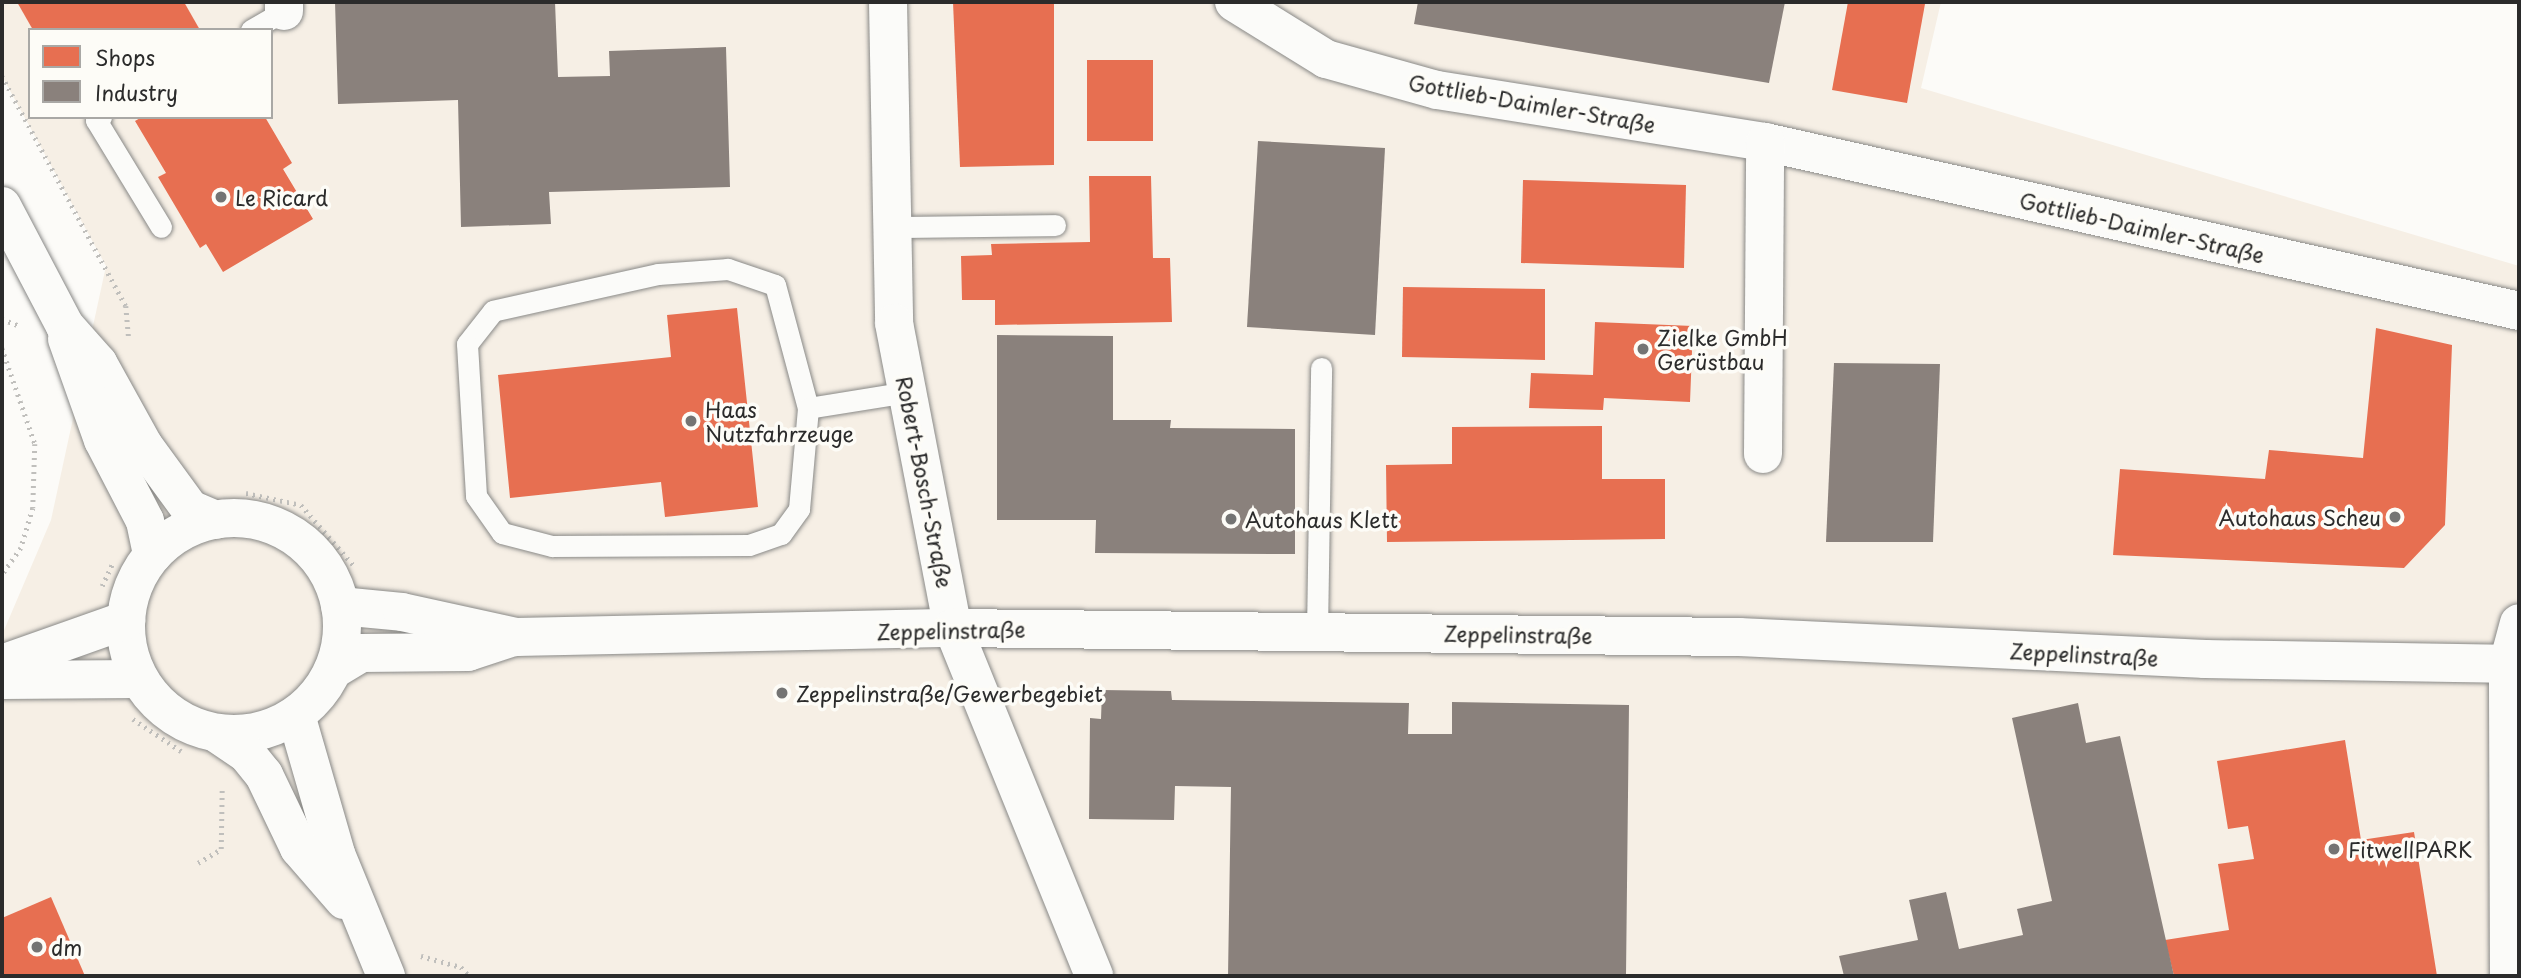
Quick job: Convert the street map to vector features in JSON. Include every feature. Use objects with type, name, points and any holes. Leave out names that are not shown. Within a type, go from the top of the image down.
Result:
[{"type":"street","name":"Robert-Bosch-Straße","points":[[888,2],[894,323],[953,628],[1094,976]]},
{"type":"street","name":"Gottlieb-Daimler-Straße","points":[[1234,2],[1326,60],[1437,90],[1765,142],[2519,311]]},
{"type":"street","points":[[1763,454],[1765,142]]},
{"type":"street","points":[[2,206],[65,326],[98,363],[144,446],[190,509],[228,506],[296,538],[316,556],[340,606],[333,670],[296,715],[271,729],[201,743]]},
{"type":"street","points":[[65,326],[73,369],[145,521],[152,555]]},
{"type":"street","points":[[130,694],[126,620],[139,575],[152,555],[192,526],[228,506]]},
{"type":"street","name":"Zeppelinstraße","points":[[340,606],[402,612],[516,637],[953,628],[1739,637],[2205,659],[2514,664]]},
{"type":"street","points":[[2,664],[126,620]]},
{"type":"street","points":[[2509,976],[2514,664],[2519,623]]},
{"type":"street","name":"Zeppelinstraße","points":[[333,670],[361,653],[468,652],[516,637]]},
{"type":"street","points":[[2,680],[130,694],[168,711],[201,743],[256,764],[299,848],[359,917]]},
{"type":"street","points":[[296,715],[308,774],[359,917],[385,975]]},
{"type":"lane","points":[[254,28],[284,6]]},
{"type":"lane","points":[[98,119],[161,227]]},
{"type":"lane","points":[[892,227],[1055,225]]},
{"type":"lane","points":[[728,269],[775,285],[808,408],[799,509],[781,534],[749,545],[552,546],[502,533],[477,496],[467,344],[493,312],[657,274],[728,269]]},
{"type":"lane","points":[[1317,632],[1321,368]]},
{"type":"lane","points":[[808,408],[908,392]]},
{"type":"path","points":[[2,76],[126,306],[130,344]]},
{"type":"path","points":[[2,348],[35,444],[33,508],[21,548],[2,575]]},
{"type":"path","points":[[228,506],[301,505],[360,574]]},
{"type":"path","points":[[95,596],[114,548]]},
{"type":"path","points":[[130,694],[201,743]]},
{"type":"path","points":[[198,863],[221,849],[224,839],[219,780]]},
{"type":"path","points":[[385,975],[426,954],[469,976]]},
{"type":"shaded area","points":[[2,2],[1941,2],[1921,88],[2519,266],[2519,976],[2,976],[2,635],[51,520],[106,266],[2,76]]},
{"type":"building: Shops","points":[[17,2],[184,2],[199,28],[32,28]]},
{"type":"building: Shops","points":[[953,2],[1054,2],[1054,165],[960,167]]},
{"type":"building: Shops","points":[[1848,2],[1925,4],[1907,103],[1832,90]]},
{"type":"building: Shops","points":[[1087,60],[1153,60],[1153,141],[1087,141]]},
{"type":"building: Shops","points":[[266,119],[292,163],[283,169],[313,219],[223,272],[206,244],[200,248],[158,177],[166,173],[135,121]]},
{"type":"building: Shops","points":[[1089,176],[1151,176],[1153,258],[1170,258],[1172,322],[995,325],[995,300],[962,300],[961,256],[992,255],[991,244],[1090,242]]},
{"type":"building: Shops","points":[[1523,180],[1686,185],[1684,268],[1521,263]]},
{"type":"building: Shops","points":[[1403,287],[1545,289],[1545,360],[1402,357]]},
{"type":"building: Shops","points":[[737,308],[758,507],[665,517],[661,482],[510,498],[498,375],[671,357],[667,315]]},
{"type":"building: Shops","name":"Zielke GmbH Gerüstbau","points":[[1595,322],[1693,326],[1690,402],[1604,398],[1603,410],[1529,408],[1531,373],[1593,375]]},
{"type":"building: Shops","points":[[2376,328],[2452,345],[2445,525],[2404,568],[2113,555],[2120,469],[2265,479],[2269,450],[2363,458]]},
{"type":"building: Shops","points":[[1602,426],[1602,479],[1665,479],[1665,539],[1387,542],[1386,465],[1452,464],[1452,427]]},
{"type":"building: Shops","name":"FitwellPARK","points":[[2345,740],[2361,840],[2414,832],[2437,976],[2174,976],[2165,940],[2229,930],[2218,864],[2254,859],[2248,826],[2228,829],[2217,761]]},
{"type":"building: Shops","name":"dm","points":[[51,897],[85,976],[2,976],[2,918]]},
{"type":"building: Industry","points":[[335,2],[555,2],[558,77],[610,76],[609,51],[726,47],[730,187],[549,192],[551,224],[461,227],[458,100],[338,104]]},
{"type":"building: Industry","points":[[1418,2],[1785,2],[1769,83],[1414,24]]},
{"type":"building: Industry","points":[[1258,141],[1385,148],[1375,335],[1247,327]]},
{"type":"building: Industry","points":[[997,335],[1113,336],[1113,420],[1171,420],[1170,428],[1295,429],[1295,554],[1095,553],[1096,520],[997,520]]},
{"type":"building: Industry","points":[[1834,363],[1940,364],[1933,542],[1826,542]]},
{"type":"building: Industry","points":[[1102,690],[1171,691],[1172,700],[1409,703],[1408,734],[1452,734],[1452,702],[1629,705],[1626,976],[1228,976],[1231,787],[1175,786],[1174,820],[1089,819],[1090,718],[1101,719]]},
{"type":"building: Industry","points":[[2078,703],[2086,743],[2120,736],[2174,976],[1844,976],[1839,956],[1918,940],[1909,900],[1946,892],[1959,949],[2023,935],[2017,909],[2052,901],[2012,718]]},
{"type":"place","name":"Le Ricard","points":[[221,197]]},
{"type":"place","name":"Zielke GmbH Gerüstbau","points":[[1643,349]]},
{"type":"place","name":"Haas Nutzfahrzeuge","points":[[691,421]]},
{"type":"place","name":"Autohaus Scheu","points":[[2395,517]]},
{"type":"place","name":"Autohaus Klett","points":[[1231,519]]},
{"type":"place","name":"Zeppelinstraße/Gewerbegebiet","points":[[782,693]]},
{"type":"place","name":"FitwellPARK","points":[[2334,849]]},
{"type":"place","name":"dm","points":[[37,947]]}]
